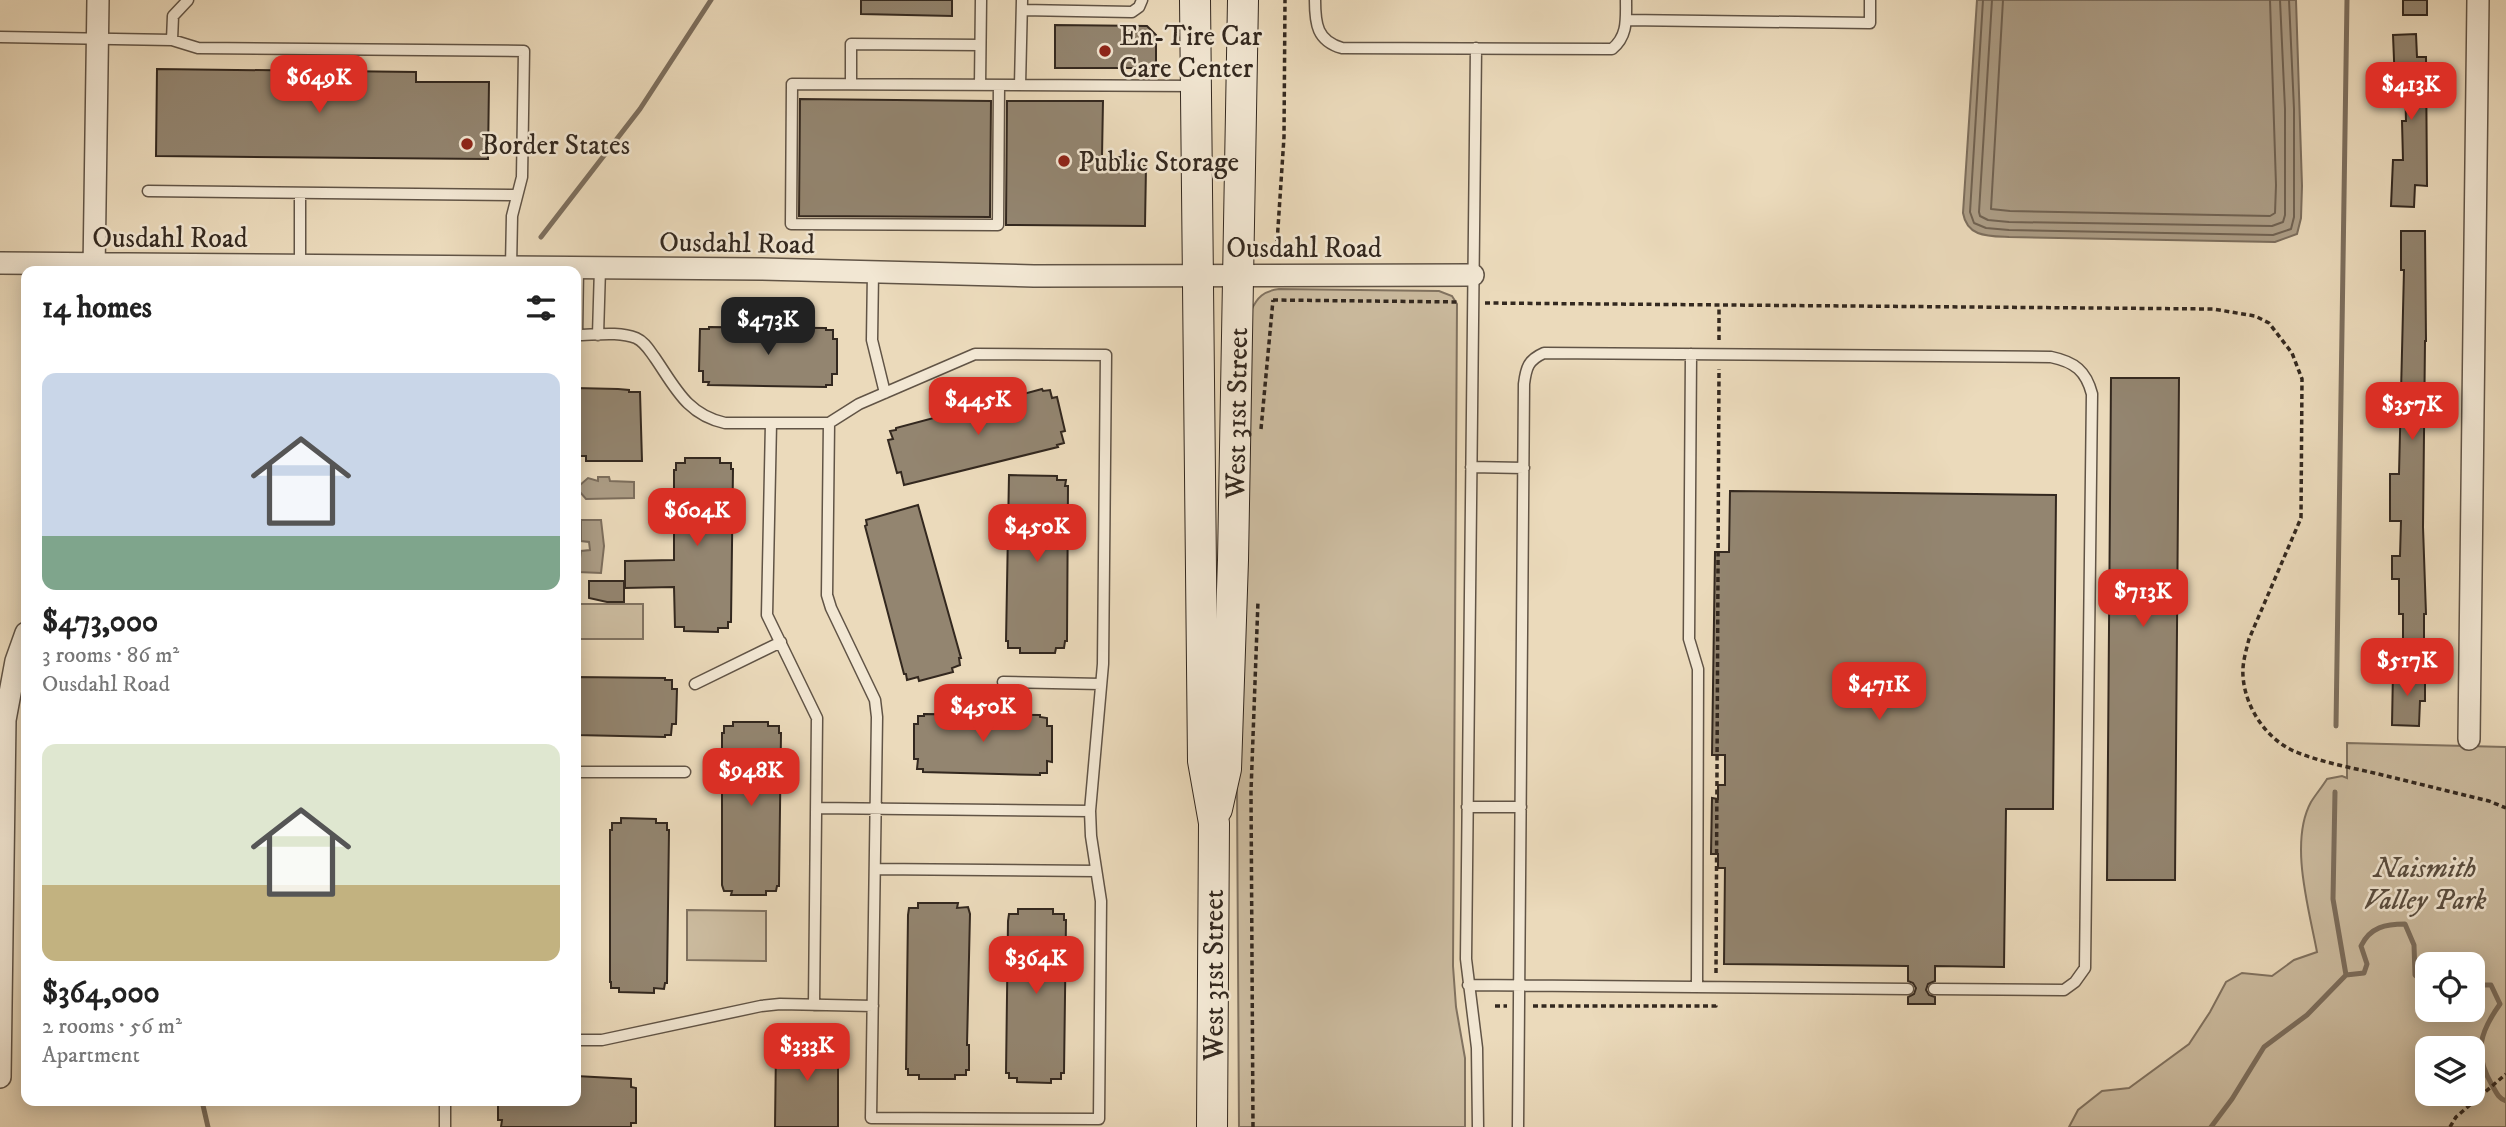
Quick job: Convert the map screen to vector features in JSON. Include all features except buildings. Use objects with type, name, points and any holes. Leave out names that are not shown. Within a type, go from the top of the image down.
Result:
[{"type":"main road","name":"West 31st Street","points":[[1195,0],[1203,761],[1214,823],[1212,1127]]},
{"type":"main road","points":[[1235,0],[1242,32]]},
{"type":"main road","name":"West 31st Street","points":[[1214,823],[1226,769],[1233,560],[1242,0]]},
{"type":"street","points":[[94,266],[98,0]]},
{"type":"street","points":[[2469,739],[2478,0]]},
{"type":"street","name":"Ousdahl Road","points":[[0,263],[56,266]]},
{"type":"street","name":"Ousdahl Road","points":[[581,268],[1034,276],[1473,275]]},
{"type":"street","points":[[0,1077],[4,698],[21,648]]},
{"type":"lane","points":[[172,40],[173,16],[188,0]]},
{"type":"lane","points":[[980,85],[981,0]]},
{"type":"lane","points":[[1020,85],[1022,5],[1132,12],[1139,7],[1142,0]]},
{"type":"lane","points":[[1315,0],[1317,28],[1323,39],[1342,48],[1612,48],[1620,42],[1624,34],[1626,0]]},
{"type":"lane","points":[[1626,19],[1870,23],[1870,0]]},
{"type":"lane","points":[[0,37],[172,40],[198,48],[524,51],[522,177],[512,216],[511,266]]},
{"type":"lane","points":[[851,84],[851,44],[980,45]]},
{"type":"lane","points":[[1476,48],[1466,959],[1478,1060],[1478,1127]]},
{"type":"lane","points":[[999,85],[998,225],[791,224],[792,84],[851,84],[1196,86]]},
{"type":"lane","points":[[148,191],[517,195]]},
{"type":"lane","points":[[300,193],[300,266]]},
{"type":"lane","points":[[581,309],[589,268]]},
{"type":"lane","points":[[589,268],[598,335]]},
{"type":"lane","points":[[873,272],[872,340],[885,393]]},
{"type":"lane","points":[[581,335],[626,335],[637,339],[646,345],[681,397],[696,412],[725,423],[829,424],[859,404],[975,354],[1106,355],[1101,684],[1090,811],[1101,901],[1099,1119],[871,1118],[877,716],[875,700],[827,595],[829,424]]},
{"type":"lane","points":[[1518,1127],[1524,384],[1526,368],[1533,357],[1544,353],[2052,357],[2068,360],[2079,368],[2088,380],[2092,408],[2085,968],[2075,982],[2064,990],[1934,989]]},
{"type":"lane","points":[[1690,354],[1689,639],[1698,669],[1697,987]]},
{"type":"lane","points":[[771,423],[767,614],[817,718],[814,1005]]},
{"type":"lane","points":[[1471,467],[1524,468]]},
{"type":"lane","points":[[695,684],[780,642]]},
{"type":"lane","points":[[1003,682],[1101,684]]},
{"type":"lane","points":[[581,772],[685,772]]},
{"type":"lane","points":[[1467,807],[1521,807]]},
{"type":"lane","points":[[816,808],[1090,811]]},
{"type":"lane","points":[[875,869],[1096,871]]},
{"type":"lane","points":[[1468,985],[1908,989]]},
{"type":"lane","points":[[581,1040],[602,1040],[761,1006],[873,1006]]},
{"type":"lane","points":[[445,1106],[445,1127]]},
{"type":"path","points":[[1277,248],[1284,137],[1285,0]]},
{"type":"path","points":[[1261,442],[1273,300],[2213,309],[2255,316],[2269,323],[2292,353],[2298,366],[2303,393],[2301,518],[2249,639],[2244,660],[2246,693],[2255,714],[2265,729],[2295,751],[2325,761],[2489,801],[2506,808]]},
{"type":"path","points":[[1252,1127],[1251,804],[1258,592]]},
{"type":"path","points":[[2450,1127],[2456,1116],[2506,1074]]},
{"type":"green space","points":[[1279,289],[1439,291],[1452,296],[1457,304],[1453,966],[1456,1007],[1465,1058],[1465,1127],[1239,1127],[1237,788],[1251,311],[1262,296]]},
{"type":"green space","points":[[581,604],[643,604],[643,639],[581,639]]},
{"type":"green space","name":"Naismith Valley Park","points":[[2347,743],[2506,747],[2506,1127],[2069,1127],[2078,1110],[2102,1091],[2129,1088],[2189,1044],[2226,982],[2242,973],[2272,976],[2294,960],[2317,952],[2303,876],[2302,836],[2311,802],[2327,779],[2342,776],[2347,778]]},
{"type":"green space","points":[[687,910],[766,911],[766,961],[687,960]]},
{"type":"water","points":[[1977,0],[2296,0],[2302,186],[2301,218],[2297,234],[2275,242],[2009,237],[1974,231],[1965,221],[1963,213]]},
{"type":"water","points":[[598,477],[609,477],[610,481],[634,482],[634,498],[586,499],[581,493],[581,484],[588,478],[598,481]]},
{"type":"water","points":[[581,520],[601,520],[604,546],[601,573],[581,572],[581,551],[590,550],[589,542],[581,541]]},
{"type":"waterway","points":[[541,237],[640,109],[711,0]]},
{"type":"waterway","points":[[2336,726],[2347,0]]},
{"type":"waterway","points":[[2335,792],[2333,899],[2346,975]]},
{"type":"waterway","points":[[2211,1127],[2264,1047],[2307,1015],[2346,975],[2364,973],[2367,964],[2361,946],[2374,931],[2385,926],[2405,924],[2414,945],[2415,975]]},
{"type":"waterway","points":[[2485,985],[2491,985],[2500,1004],[2484,1033],[2481,1043],[2482,1063],[2492,1085],[2506,1101]]},
{"type":"waterway","points":[[203,1106],[208,1127]]},
{"type":"place","name":"En-Tire Car Care Center","points":[[1105,51]]},
{"type":"place","name":"Border States","points":[[467,144]]},
{"type":"place","name":"Public Storage","points":[[1064,161]]}]
